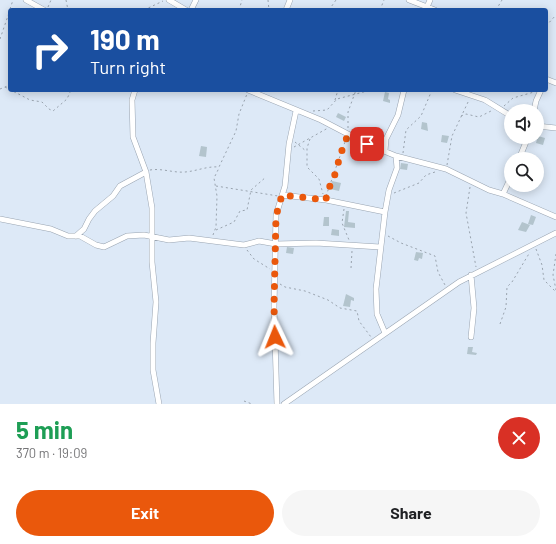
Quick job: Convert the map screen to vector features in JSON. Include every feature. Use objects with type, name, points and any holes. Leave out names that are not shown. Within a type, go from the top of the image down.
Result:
[{"type":"street","points":[[26,0],[41,8]]},
{"type":"street","points":[[168,0],[182,8]]},
{"type":"street","points":[[408,0],[418,7],[427,7],[430,0]]},
{"type":"street","points":[[134,92],[132,100],[133,137],[146,172],[150,191],[153,236],[152,262],[156,302],[153,370],[159,404]]},
{"type":"street","points":[[253,92],[385,151],[446,169],[489,190],[505,195],[556,217]]},
{"type":"street","points":[[385,151],[386,139],[397,119],[404,92]]},
{"type":"street","points":[[461,92],[485,100],[504,112]]},
{"type":"street","points":[[535,104],[540,92]]},
{"type":"street","points":[[277,404],[274,307],[276,278],[276,216],[286,180],[290,137],[296,111]]},
{"type":"street","points":[[544,127],[556,129]]},
{"type":"street","points":[[385,333],[378,320],[376,305],[380,247],[388,197],[399,156]]},
{"type":"street","points":[[76,236],[84,229],[95,210],[113,196],[120,186],[146,172]]},
{"type":"street","points":[[282,195],[326,199],[385,212]]},
{"type":"street","points":[[0,219],[51,229],[68,236],[84,238],[96,245],[104,247],[127,236],[153,236],[169,240],[189,238],[244,245],[256,241],[276,244],[351,244],[380,247]]},
{"type":"street","points":[[284,404],[448,289],[471,275],[556,233]]},
{"type":"street","points":[[470,337],[474,308],[471,275]]},
{"type":"path","points":[[147,8],[154,4],[168,0]]},
{"type":"path","points":[[548,24],[556,15]]},
{"type":"path","points":[[0,39],[8,16]]},
{"type":"path","points":[[0,89],[8,86]]},
{"type":"path","points":[[4,87],[8,89]]},
{"type":"path","points":[[14,92],[30,100],[42,102],[49,109],[53,110],[67,99],[70,92]]},
{"type":"path","points":[[216,230],[217,196],[214,178],[236,130],[242,106],[248,92]]},
{"type":"path","points":[[310,111],[327,110],[335,100],[337,92]]},
{"type":"path","points":[[326,199],[328,186],[334,177],[339,157],[348,135],[348,112],[355,92]]},
{"type":"path","points":[[335,100],[363,92]]},
{"type":"path","points":[[399,156],[404,150],[403,143],[406,130],[421,116],[431,92]]},
{"type":"path","points":[[460,116],[466,114],[479,117],[499,109],[513,98],[536,92]]},
{"type":"path","points":[[388,197],[419,182],[428,174],[446,169],[452,136],[460,116],[471,96]]},
{"type":"path","points":[[298,145],[332,126]]},
{"type":"path","points":[[290,137],[307,152]]},
{"type":"path","points":[[310,139],[307,152],[308,169],[318,177],[321,190],[326,199]]},
{"type":"path","points":[[146,172],[157,169],[186,172],[211,166],[219,167]]},
{"type":"path","points":[[208,240],[216,230],[234,222],[240,211],[247,210],[251,190],[266,177]]},
{"type":"path","points":[[471,181],[466,213],[477,272]]},
{"type":"path","points":[[215,185],[251,190],[275,196],[282,195]]},
{"type":"path","points":[[345,203],[342,223],[351,244],[352,268]]},
{"type":"path","points":[[382,233],[401,243],[435,256],[438,272],[448,289]]},
{"type":"path","points":[[244,245],[254,259],[268,267],[285,287],[305,291],[328,300],[340,308],[356,311],[359,321],[374,340]]},
{"type":"path","points":[[533,245],[542,267],[544,280],[556,290]]},
{"type":"path","points":[[500,324],[506,307],[507,287],[512,282],[533,245]]},
{"type":"path","points":[[556,254],[553,269],[556,290]]},
{"type":"path","points":[[244,401],[252,404]]},
{"type":"building","points":[[385,92],[389,93],[388,99],[390,100],[390,103],[383,101]]},
{"type":"building","points":[[338,113],[346,117],[344,121],[336,117]]},
{"type":"building","points":[[422,122],[427,123],[428,131],[421,129]]},
{"type":"building","points":[[442,135],[449,136],[447,143],[441,142]]},
{"type":"building","points":[[201,146],[207,147],[206,157],[199,156]]},
{"type":"building","points":[[401,163],[408,164],[407,170],[400,169]]},
{"type":"building","points":[[332,181],[341,183],[339,191],[330,189]]},
{"type":"building","points":[[346,211],[349,211],[348,222],[355,223],[355,228],[344,227]]},
{"type":"building","points":[[531,215],[536,217],[533,225],[528,224]]},
{"type":"building","points":[[324,217],[329,217],[329,226],[323,226]]},
{"type":"building","points":[[522,222],[530,225],[526,232],[518,230]]},
{"type":"building","points":[[332,229],[339,230],[339,236],[331,235]]},
{"type":"building","points":[[287,247],[294,248],[293,254],[286,253]]},
{"type":"building","points":[[416,252],[423,253],[422,259],[419,258],[418,261],[414,260]]},
{"type":"building","points":[[346,294],[354,298],[354,301],[351,300],[350,307],[343,306]]},
{"type":"building","points":[[468,347],[473,347],[472,352],[477,353],[476,355],[467,354]]},
{"type":"route","points":[[275,337],[274,307],[276,276],[276,216],[282,195],[326,200],[328,186],[336,172],[336,165],[348,135],[367,144]]}]
